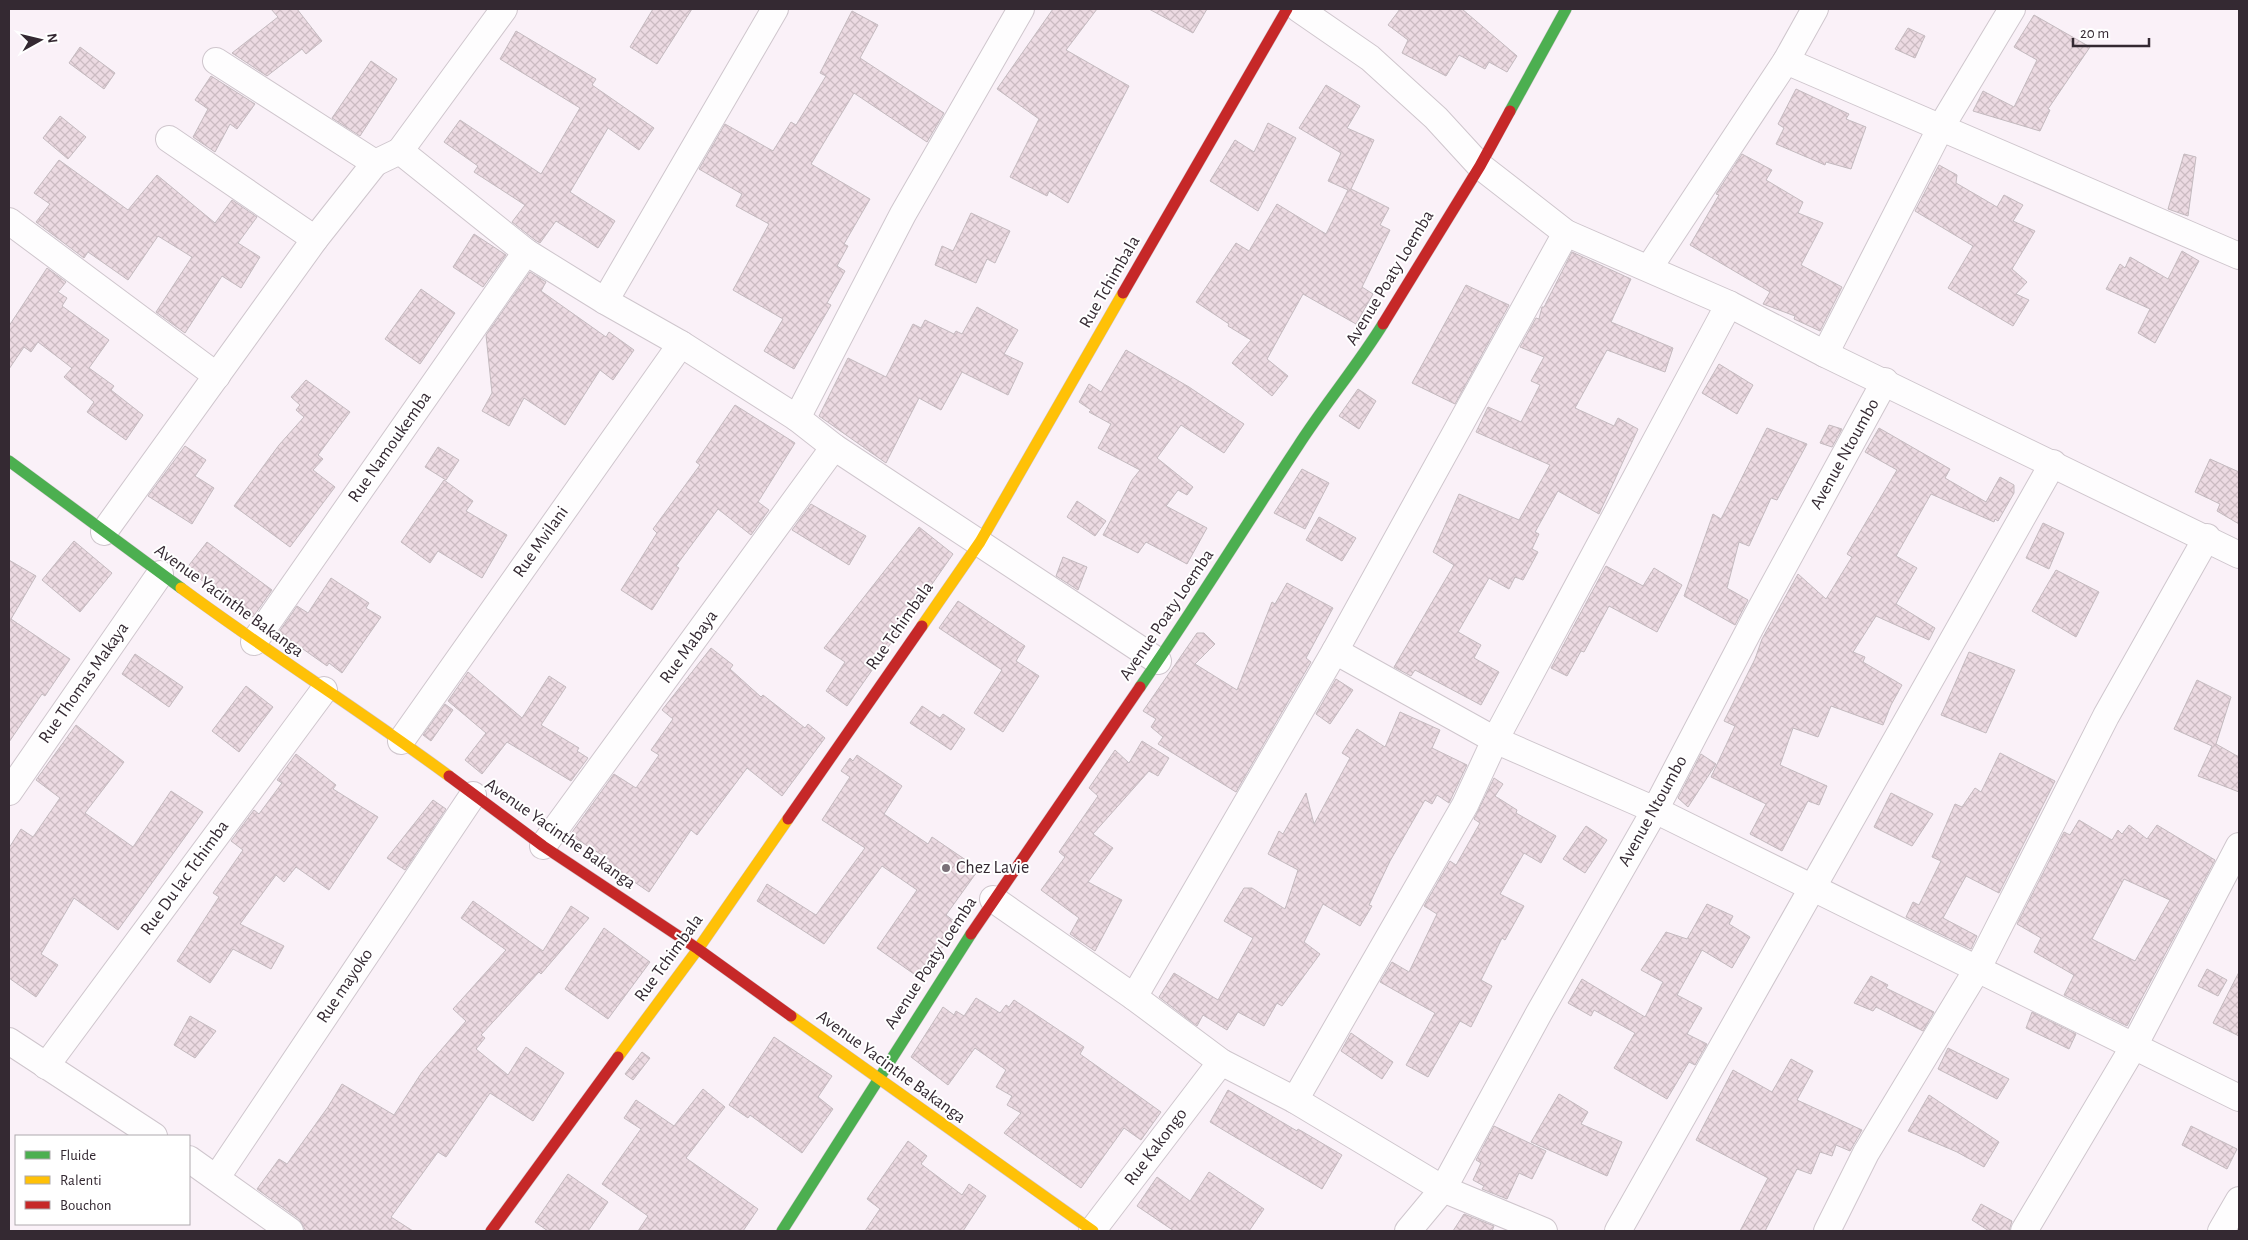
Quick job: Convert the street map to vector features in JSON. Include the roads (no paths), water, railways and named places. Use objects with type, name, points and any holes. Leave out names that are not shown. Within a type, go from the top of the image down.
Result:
[{"type":"street","points":[[104,532],[315,239],[376,162],[400,151],[504,9]]},
{"type":"street","points":[[605,301],[775,9]]},
{"type":"street","points":[[797,418],[903,214],[1021,9]]},
{"type":"street","name":"Rue Tchimbala","points":[[491,1231],[698,949],[980,542],[1288,9]]},
{"type":"street","points":[[1299,9],[1370,58],[1436,118],[1480,166],[1566,233],[1729,304],[1825,354],[1885,381],[2207,537],[2239,555]]},
{"type":"street","name":"Avenue Poaty Loemba","points":[[782,1231],[993,899],[1193,610],[1300,444],[1352,372],[1480,166],[1566,9]]},
{"type":"street","points":[[1649,268],[1786,61],[1815,9]]},
{"type":"street","points":[[1825,354],[1940,127],[2012,9]]},
{"type":"street","points":[[216,61],[376,162]]},
{"type":"street","points":[[1786,61],[2239,256]]},
{"type":"street","points":[[169,138],[315,239]]},
{"type":"street","points":[[400,151],[526,252],[605,301],[681,344],[797,418],[834,447],[1158,661]]},
{"type":"street","points":[[9,221],[217,376]]},
{"type":"street","points":[[1134,997],[1335,651],[1566,233]]},
{"type":"street","name":"Rue Namoukemba","points":[[254,642],[526,252]]},
{"type":"street","points":[[1295,1100],[1464,805],[1495,740],[1729,304]]},
{"type":"street","name":"Rue Mvilani","points":[[400,741],[681,344]]},
{"type":"street","name":"Avenue Ntoumbo","points":[[1408,1231],[1443,1189],[1539,1013],[1655,810],[1755,619],[1885,381]]},
{"type":"street","name":"Rue Mabaya","points":[[543,846],[834,447]]},
{"type":"street","points":[[1618,1231],[2053,463]]},
{"type":"street","name":"Avenue Yacinthe Bakanga","points":[[11,468],[104,532],[254,642],[400,741],[543,846],[698,949],[877,1079],[1093,1231]]},
{"type":"street","points":[[1827,1231],[1866,1153],[1978,968],[2106,716],[2207,537]]},
{"type":"street","name":"Rue Thomas Makaya","points":[[9,792],[160,574]]},
{"type":"street","points":[[1335,651],[1495,740],[1655,810],[2239,1098]]},
{"type":"street","name":"Rue Du lac Tchimba","points":[[46,1066],[324,690]]},
{"type":"street","name":"Rue mayoko","points":[[217,1177],[473,794]]},
{"type":"street","points":[[2024,1231],[2134,1046],[2239,846]]},
{"type":"street","points":[[993,899],[1134,997],[1220,1062],[1295,1100],[1443,1189],[1544,1231]]},
{"type":"street","points":[[9,1041],[152,1135]]},
{"type":"street","name":"Rue Kakongo","points":[[1093,1231],[1220,1062]]},
{"type":"street","points":[[190,1160],[217,1177],[290,1231]]},
{"type":"street","points":[[2221,1231],[2239,1200]]},
{"type":"place","name":"Chez Lavie","points":[[946,868]]}]
